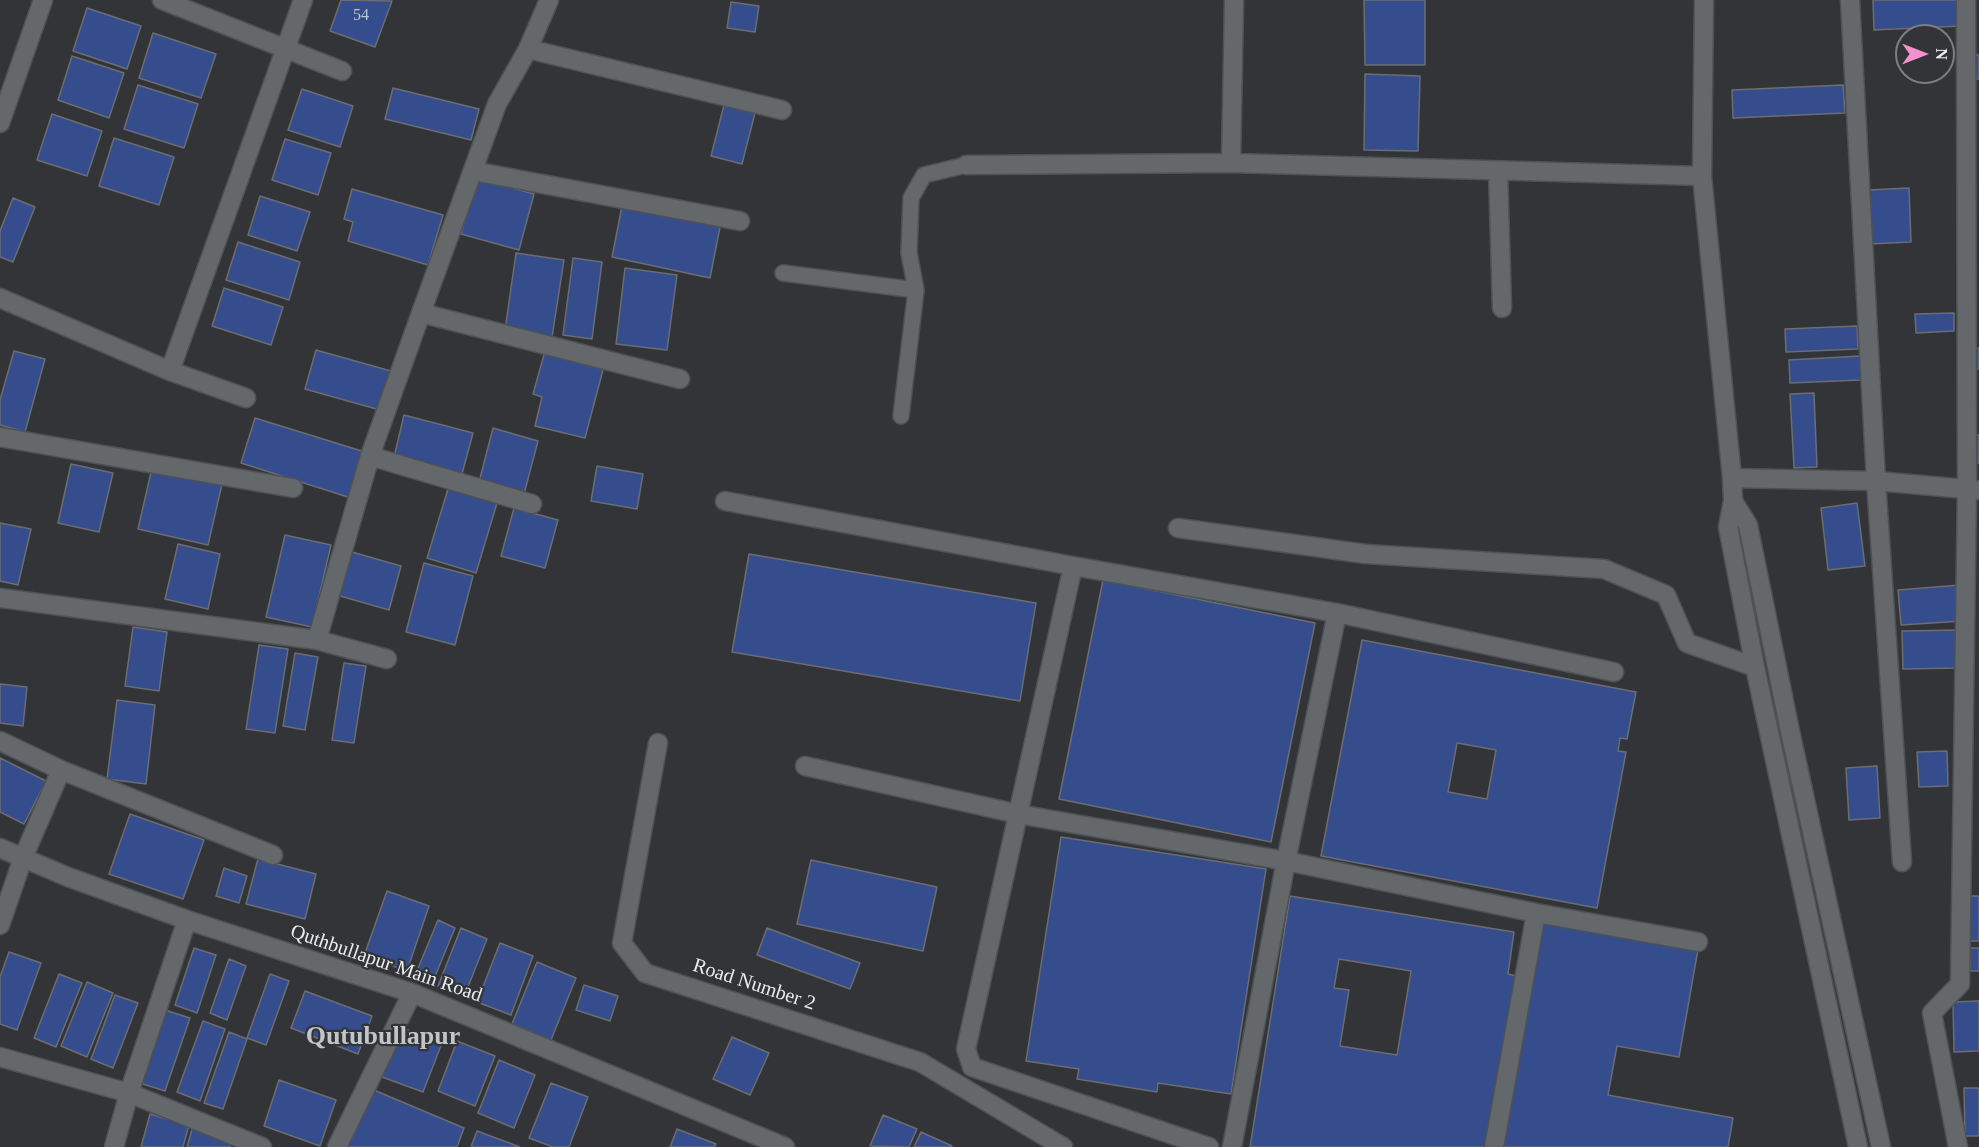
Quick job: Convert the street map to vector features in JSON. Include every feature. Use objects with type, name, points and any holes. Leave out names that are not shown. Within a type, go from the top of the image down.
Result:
[{"type":"street","points":[[0,123],[43,0]]},
{"type":"street","points":[[162,0],[342,71]]},
{"type":"street","points":[[170,371],[303,0]]},
{"type":"street","points":[[317,640],[370,456],[421,313],[497,104],[528,49],[549,0]]},
{"type":"street","points":[[1231,163],[1234,0]]},
{"type":"street","points":[[1704,0],[1702,176],[1732,478],[1733,501],[1728,527],[1755,667],[1858,1147]]},
{"type":"street","points":[[1850,0],[1876,481],[1902,862]]},
{"type":"street","points":[[1958,1147],[1932,1013],[1960,984],[1973,489],[1966,0]]},
{"type":"street","points":[[528,49],[782,110]]},
{"type":"street","points":[[966,165],[1231,163],[1702,176]]},
{"type":"street","points":[[473,171],[740,221]]},
{"type":"street","points":[[1498,171],[1502,308]]},
{"type":"street","points":[[0,298],[170,371],[246,398]]},
{"type":"street","points":[[421,313],[680,379]]},
{"type":"street","points":[[0,437],[293,488]]},
{"type":"street","points":[[370,456],[532,504]]},
{"type":"street","points":[[1732,478],[1876,481],[1973,489]]},
{"type":"street","points":[[725,501],[1337,613],[1614,672]]},
{"type":"street","points":[[1733,501],[1748,525],[1881,1147]]},
{"type":"street","points":[[1178,528],[1366,554],[1604,569],[1666,595],[1688,643],[1755,667]]},
{"type":"street","points":[[1073,566],[966,1049],[972,1067],[1209,1147]]},
{"type":"street","points":[[0,598],[317,640],[387,659]]},
{"type":"street","points":[[1232,1147],[1286,861],[1337,613]]},
{"type":"street","points":[[0,741],[61,770],[273,855]]},
{"type":"street","name":"Road Number 2","points":[[658,743],[622,943],[645,973],[920,1062],[1063,1147]]},
{"type":"street","points":[[805,766],[1017,814],[1286,861],[1536,913],[1698,942]]},
{"type":"street","points":[[0,925],[23,858],[61,770]]},
{"type":"street","name":"Quthbullapur Main Road","points":[[0,848],[68,877],[187,920],[412,993],[785,1147]]},
{"type":"street","points":[[1494,1147],[1536,913]]},
{"type":"street","points":[[114,1147],[129,1093],[187,920]]},
{"type":"street","points":[[337,1147],[412,993]]},
{"type":"street","points":[[0,1057],[129,1093],[262,1147]]},
{"type":"lane","points":[[901,416],[916,291],[909,253],[911,198],[924,175],[966,165]]},
{"type":"lane","points":[[783,273],[916,291]]},
{"type":"building","points":[[341,0],[392,1],[375,47],[330,31]]},
{"type":"building","points":[[1364,0],[1425,0],[1425,65],[1365,65]]},
{"type":"building","points":[[1873,0],[1960,0],[1961,26],[1955,26],[1955,24],[1895,24],[1895,29],[1874,30]]},
{"type":"building","points":[[731,2],[759,6],[755,32],[727,28]]},
{"type":"building","points":[[87,8],[141,26],[127,69],[73,51]]},
{"type":"building","points":[[153,33],[216,54],[201,98],[139,78]]},
{"type":"building","points":[[1975,55],[1979,55],[1979,79],[1976,79]]},
{"type":"building","points":[[72,56],[124,73],[109,118],[58,100]]},
{"type":"building","points":[[1365,74],[1420,76],[1418,151],[1364,150]]},
{"type":"building","points":[[138,85],[198,104],[184,148],[124,129]]},
{"type":"building","points":[[1843,85],[1845,113],[1733,118],[1732,90]]},
{"type":"building","points":[[393,88],[479,109],[471,140],[385,119]]},
{"type":"building","points":[[302,89],[353,106],[340,147],[288,130]]},
{"type":"building","points":[[724,105],[755,113],[742,164],[711,156]]},
{"type":"building","points":[[52,114],[102,131],[87,176],[37,160]]},
{"type":"building","points":[[114,138],[174,157],[159,205],[99,186]]},
{"type":"building","points":[[285,139],[331,153],[318,195],[272,180]]},
{"type":"building","points":[[476,178],[534,194],[519,250],[461,234]]},
{"type":"building","points":[[1909,188],[1911,242],[1870,244],[1868,190]]},
{"type":"building","points":[[352,189],[443,215],[428,265],[348,241],[353,222],[344,219]]},
{"type":"building","points":[[260,196],[310,212],[297,251],[248,235]]},
{"type":"building","points":[[13,198],[35,207],[13,262],[0,257],[0,231]]},
{"type":"building","points":[[622,206],[720,227],[710,278],[612,257]]},
{"type":"building","points":[[238,242],[300,262],[289,300],[226,280]]},
{"type":"building","points":[[516,253],[564,260],[552,337],[505,330]]},
{"type":"building","points":[[573,258],[602,262],[592,339],[563,335]]},
{"type":"building","points":[[625,268],[677,275],[667,350],[616,344]]},
{"type":"building","points":[[224,288],[283,307],[271,345],[212,326]]},
{"type":"building","points":[[1954,313],[1954,331],[1916,333],[1915,314]]},
{"type":"building","points":[[1857,326],[1858,349],[1786,352],[1785,329]]},
{"type":"building","points":[[1979,348],[1979,369],[1975,369],[1974,349]]},
{"type":"building","points":[[316,350],[391,371],[380,410],[305,389]]},
{"type":"building","points":[[14,351],[45,359],[25,432],[0,425],[0,400]]},
{"type":"building","points":[[545,351],[604,366],[585,438],[535,426],[542,397],[533,394]]},
{"type":"building","points":[[1860,356],[1861,380],[1790,383],[1789,360]]},
{"type":"building","points":[[1814,393],[1817,467],[1794,468],[1790,394]]},
{"type":"building","points":[[404,415],[473,433],[462,474],[394,457]]},
{"type":"building","points":[[255,418],[365,452],[351,498],[241,463]]},
{"type":"building","points":[[493,428],[538,441],[524,494],[479,482]]},
{"type":"building","points":[[1975,435],[1979,435],[1979,463],[1976,463]]},
{"type":"building","points":[[71,464],[113,473],[99,532],[58,523]]},
{"type":"building","points":[[597,466],[643,474],[637,509],[591,501]]},
{"type":"building","points":[[152,468],[222,484],[208,545],[138,529]]},
{"type":"building","points":[[448,489],[497,503],[476,573],[427,558]]},
{"type":"building","points":[[1857,503],[1865,566],[1828,570],[1821,508]]},
{"type":"building","points":[[514,508],[558,520],[545,568],[501,556]]},
{"type":"building","points":[[0,523],[31,529],[18,585],[0,581]]},
{"type":"building","points":[[285,535],[331,545],[312,627],[266,617]]},
{"type":"building","points":[[178,544],[220,554],[208,609],[165,599]]},
{"type":"building","points":[[345,550],[401,566],[389,610],[333,594]]},
{"type":"building","points":[[749,554],[1036,603],[1020,701],[732,652]]},
{"type":"building","points":[[424,563],[473,576],[455,645],[406,632]]},
{"type":"building","points":[[1103,580],[1315,623],[1271,842],[1059,799]]},
{"type":"building","points":[[1960,585],[1963,621],[1901,625],[1898,590]]},
{"type":"building","points":[[133,627],[167,632],[159,691],[125,686]]},
{"type":"building","points":[[1961,630],[1961,668],[1903,669],[1902,631]]},
{"type":"building","points":[[1362,640],[1636,692],[1627,739],[1620,738],[1618,751],[1626,752],[1597,908],[1321,856]],"holes":[[[1457,743],[1496,750],[1487,799],[1448,792]]]},
{"type":"building","points":[[259,645],[288,649],[275,733],[246,729]]},
{"type":"building","points":[[295,653],[318,657],[305,730],[283,726]]},
{"type":"building","points":[[344,663],[366,666],[354,743],[332,740]]},
{"type":"building","points":[[0,684],[27,687],[23,726],[0,723]]},
{"type":"building","points":[[117,700],[155,705],[146,784],[107,779]]},
{"type":"building","points":[[1947,751],[1948,786],[1919,787],[1917,752]]},
{"type":"building","points":[[0,758],[46,781],[24,824],[0,812]]},
{"type":"building","points":[[1877,766],[1880,818],[1849,820],[1846,768]]},
{"type":"building","points":[[130,814],[204,840],[183,899],[109,874]]},
{"type":"building","points":[[1061,837],[1266,869],[1231,1094],[1158,1083],[1157,1092],[1077,1079],[1079,1069],[1026,1061]]},
{"type":"building","points":[[258,859],[316,874],[305,919],[246,904]]},
{"type":"building","points":[[811,860],[937,887],[923,951],[797,924]]},
{"type":"building","points":[[224,868],[247,876],[239,903],[216,896]]},
{"type":"building","points":[[387,891],[429,906],[407,971],[364,956]]},
{"type":"building","points":[[1290,896],[1514,932],[1508,974],[1517,976],[1490,1147],[1250,1147]],"holes":[[[1339,959],[1411,971],[1397,1055],[1340,1046],[1349,990],[1334,988]]]},
{"type":"building","points":[[1970,896],[1979,896],[1979,941],[1970,941]]},
{"type":"building","points":[[1541,916],[1699,944],[1679,1057],[1617,1046],[1608,1095],[1733,1118],[1728,1147],[1500,1147]]},
{"type":"building","points":[[438,920],[455,928],[431,986],[414,978]]},
{"type":"building","points":[[461,928],[487,939],[464,997],[438,986]]},
{"type":"building","points":[[767,928],[860,963],[850,989],[757,955]]},
{"type":"building","points":[[500,943],[533,956],[511,1015],[477,1002]]},
{"type":"building","points":[[194,948],[216,955],[197,1013],[175,1005]]},
{"type":"building","points":[[1970,948],[1979,948],[1979,971],[1970,971]]},
{"type":"building","points":[[9,952],[41,963],[17,1030],[0,1024],[0,977]]},
{"type":"building","points":[[229,959],[246,966],[227,1020],[210,1013]]},
{"type":"building","points":[[537,962],[576,978],[551,1040],[512,1024]]},
{"type":"building","points":[[59,974],[82,983],[56,1047],[34,1038]]},
{"type":"building","points":[[270,974],[289,981],[266,1045],[247,1038]]},
{"type":"building","points":[[87,982],[113,993],[87,1057],[61,1046]]},
{"type":"building","points":[[584,985],[618,996],[610,1021],[576,1010]]},
{"type":"building","points":[[305,991],[372,1016],[358,1054],[291,1028]]},
{"type":"building","points":[[115,995],[138,1003],[113,1068],[91,1059]]},
{"type":"building","points":[[1979,1001],[1979,1051],[1954,1052],[1953,1002]]},
{"type":"building","points":[[165,1010],[190,1018],[165,1091],[140,1083]]},
{"type":"building","points":[[203,1021],[225,1029],[200,1101],[177,1092]]},
{"type":"building","points":[[400,1027],[442,1043],[423,1092],[382,1077]]},
{"type":"building","points":[[229,1032],[247,1039],[223,1109],[204,1103]]},
{"type":"building","points":[[732,1037],[769,1053],[750,1095],[713,1079]]},
{"type":"building","points":[[457,1041],[495,1056],[475,1106],[438,1091]]},
{"type":"building","points":[[499,1060],[535,1075],[514,1128],[478,1113]]},
{"type":"building","points":[[279,1080],[336,1100],[320,1146],[264,1126]]},
{"type":"building","points":[[551,1083],[588,1097],[569,1147],[553,1147],[529,1138]]},
{"type":"building","points":[[369,1088],[464,1128],[457,1147],[345,1147]]},
{"type":"building","points":[[1964,1088],[1979,1088],[1979,1136],[1965,1136]]},
{"type":"building","points":[[150,1114],[189,1125],[183,1147],[141,1147]]},
{"type":"building","points":[[883,1115],[917,1129],[909,1147],[870,1146]]},
{"type":"building","points":[[192,1129],[232,1140],[230,1147],[187,1147]]},
{"type":"building","points":[[677,1129],[716,1144],[714,1147],[670,1147]]},
{"type":"building","points":[[477,1131],[520,1147],[471,1147]]},
{"type":"building","points":[[921,1132],[952,1146],[914,1147]]},
{"type":"district","name":"Qutubullapur","points":[[383,1037]]}]
